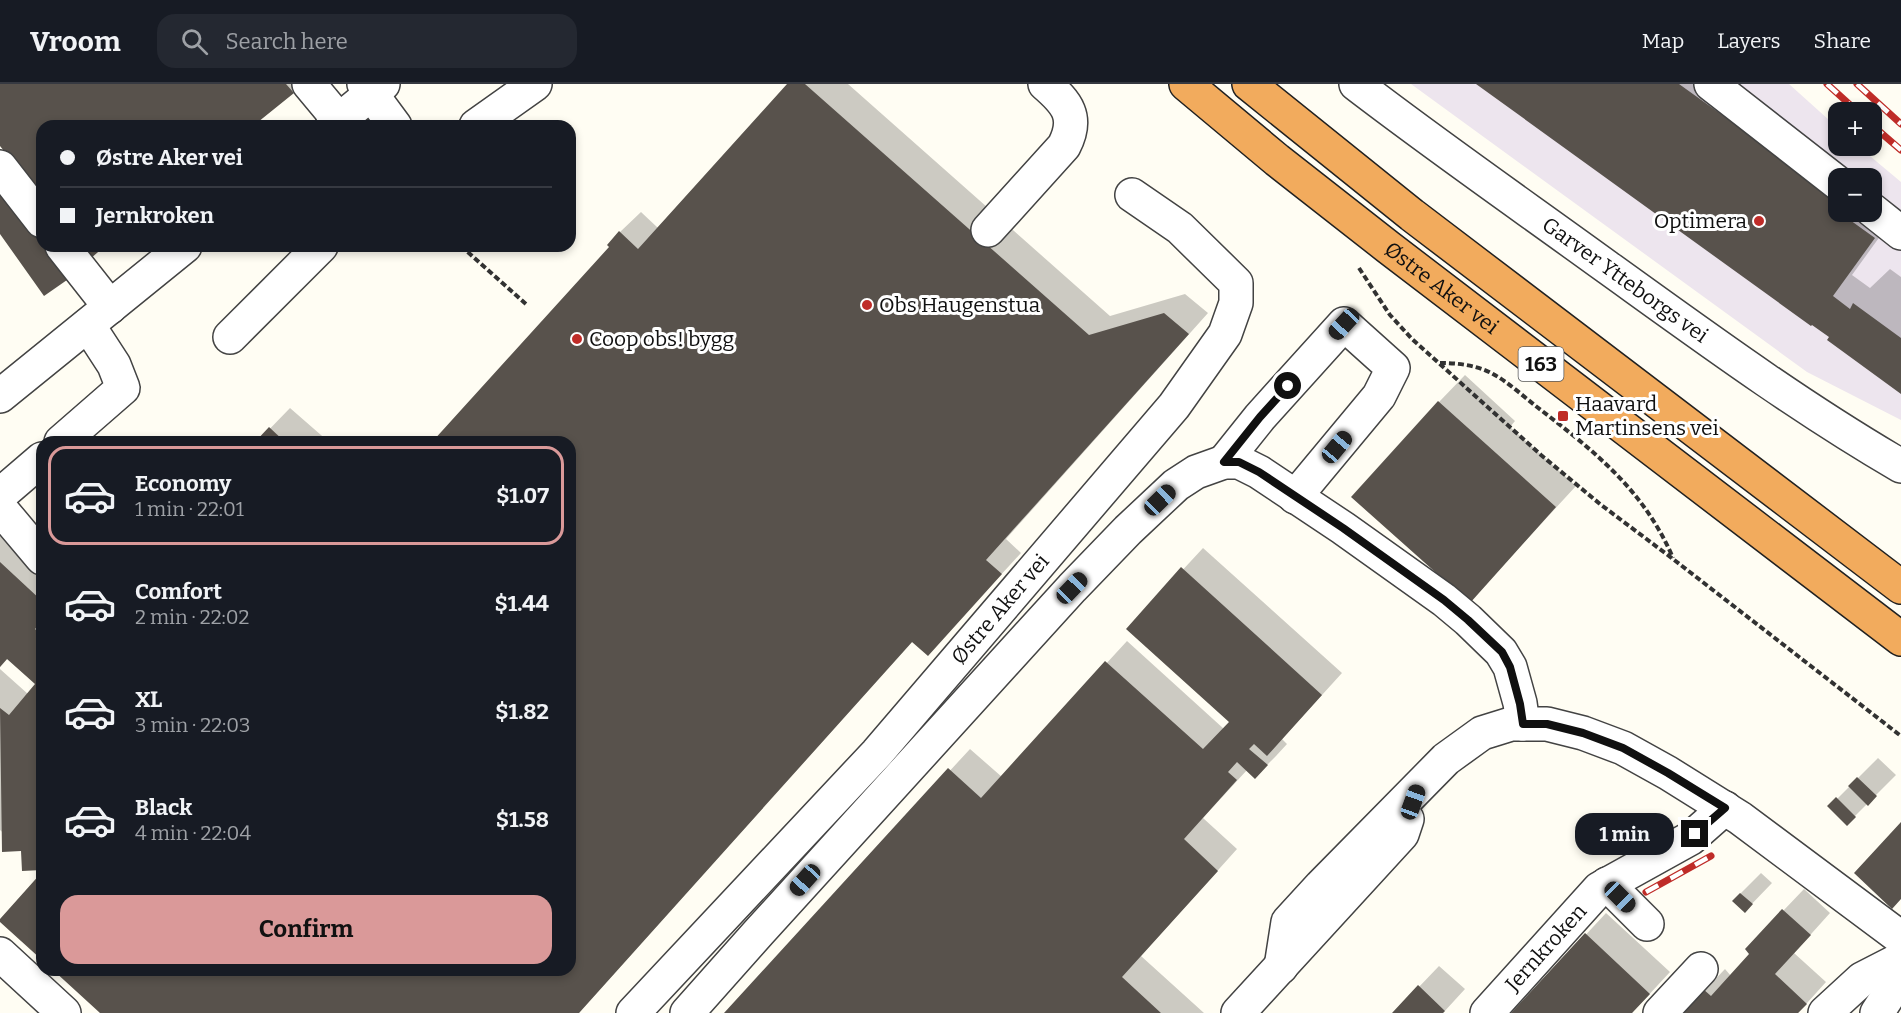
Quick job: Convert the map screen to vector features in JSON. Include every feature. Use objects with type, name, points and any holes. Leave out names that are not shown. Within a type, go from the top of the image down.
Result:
[{"type":"highway","name":"Østre Aker vei","points":[[1186,84],[1277,160],[1901,639]]},
{"type":"highway","name":"Østre Aker vei","points":[[1249,84],[1412,215],[1901,587]]},
{"type":"street","points":[[309,84],[333,120]]},
{"type":"street","points":[[484,120],[535,84]]},
{"type":"street","points":[[988,230],[1064,146],[1068,137],[1071,116],[1066,105],[1045,84]]},
{"type":"street","name":"Garver Ytteborgs vei","points":[[1356,84],[1759,376],[1901,466]]},
{"type":"street","points":[[1711,84],[1828,175]]},
{"type":"street","points":[[338,120],[373,87],[392,120]]},
{"type":"street","points":[[0,167],[36,213]]},
{"type":"street","name":"Østre Aker vei","points":[[633,1013],[877,753],[1174,406],[1225,334],[1236,303],[1236,283],[1180,228],[1132,195]]},
{"type":"street","points":[[1882,218],[1901,233]]},
{"type":"street","points":[[65,252],[99,316],[123,388],[68,436]]},
{"type":"street","points":[[0,396],[178,252]]},
{"type":"street","points":[[230,337],[315,252]]},
{"type":"street","points":[[1224,462],[1260,417],[1344,324],[1393,368],[1378,396],[1295,497]]},
{"type":"street","points":[[1224,462],[1239,462],[1259,472],[1444,600],[1502,652],[1510,667],[1523,724]]},
{"type":"street","name":"Østre Aker vei","points":[[687,1013],[1120,538],[1176,484],[1196,472],[1224,462]]},
{"type":"street","points":[[0,495],[36,464]]},
{"type":"street","points":[[0,508],[36,551]]},
{"type":"street","points":[[1238,1013],[1281,967],[1288,922],[1321,886],[1446,759],[1482,733],[1511,724],[1547,724],[1583,733],[1623,748],[1725,808],[1901,938]]},
{"type":"street","name":"Jernkroken","points":[[1487,1013],[1607,884],[1690,838],[1725,808]]},
{"type":"street","points":[[1607,884],[1647,924]]},
{"type":"street","points":[[0,954],[64,1013]]},
{"type":"street","points":[[1825,1013],[1862,979],[1901,959]]},
{"type":"street","points":[[1660,1013],[1701,969]]},
{"type":"street","points":[[1877,1013],[1901,975]]},
{"type":"path","points":[[468,252],[526,304]]},
{"type":"path","points":[[1356,262],[1390,315],[1412,339],[1495,415],[1600,504],[1901,736]]},
{"type":"path","points":[[1440,363],[1474,366],[1493,374],[1588,446],[1646,507],[1662,532],[1673,559]]},
{"type":"shaded area","points":[[1411,84],[1789,84],[1828,119],[1828,156],[1870,156],[1901,182],[1901,420],[1807,372]]},
{"type":"building","points":[[0,84],[286,84],[294,93],[260,120],[36,120],[36,191],[0,146]]},
{"type":"building","points":[[787,84],[805,84],[1089,335],[1164,313],[1189,334],[986,560],[1002,574],[928,656],[912,642],[579,1013],[100,1013],[60,976],[576,976],[576,436],[437,436],[609,247],[607,245],[619,231],[638,249]]},
{"type":"building","name":"Optimera","points":[[1476,84],[1679,84],[1828,191],[1828,222],[1853,222],[1875,238],[1833,296],[1850,309],[1853,303],[1901,338],[1901,394],[1827,340],[1829,337]]},
{"type":"building","points":[[0,185],[36,236],[36,252],[47,252],[67,280],[44,296],[0,234]]},
{"type":"building","points":[[85,252],[98,252],[90,259]]},
{"type":"building","points":[[1438,401],[1556,507],[1470,603],[1351,497]]},
{"type":"building","points":[[269,427],[279,436],[261,436]]},
{"type":"building","points":[[0,562],[36,595],[36,870],[22,871],[21,851],[2,852],[0,708],[9,715],[35,684],[7,659],[0,667]]},
{"type":"building","points":[[1181,567],[1322,695],[1267,756],[1254,744],[1249,749],[1268,765],[1255,779],[1237,762],[1228,772],[1237,780],[1184,839],[1218,871],[1122,977],[1161,1013],[724,1013],[948,768],[981,798],[1105,661],[1203,749],[1229,722],[1126,629]]},
{"type":"building","points":[[1857,777],[1877,796],[1868,806],[1848,786]]},
{"type":"building","points":[[1836,797],[1856,817],[1847,826],[1827,806]]},
{"type":"building","points":[[1901,822],[1901,899],[1892,909],[1854,873]]},
{"type":"building","points":[[36,879],[36,955],[0,922],[0,919]]},
{"type":"building","points":[[1740,893],[1753,904],[1745,913],[1732,901]]},
{"type":"building","points":[[1782,909],[1811,935],[1775,974],[1807,1004],[1798,1013],[1681,1013],[1703,989],[1711,996],[1749,954],[1745,949]]},
{"type":"building","points":[[1585,933],[1650,994],[1632,1013],[1511,1013]]},
{"type":"building","points":[[1418,985],[1445,1011],[1443,1013],[1392,1013]]},
{"type":"railway","points":[[1827,84],[1847,102]]},
{"type":"railway","points":[[1857,84],[1901,124]]},
{"type":"railway","points":[[1882,134],[1901,150]]},
{"type":"railway","points":[[1646,892],[1711,856]]},
{"type":"place","name":"Optimera","points":[[1759,221]]},
{"type":"place","name":"Obs Haugenstua","points":[[867,305]]},
{"type":"place","name":"Coop obs! bygg","points":[[577,339]]},
{"type":"place","name":"Haavard Martinsens vei","points":[[1563,416]]},
{"type":"route","points":[[1288,386],[1224,462],[1239,462],[1259,472],[1343,528],[1444,600],[1468,620],[1502,652],[1510,667],[1523,724],[1547,724],[1583,733],[1623,748],[1725,808],[1695,834]]}]
